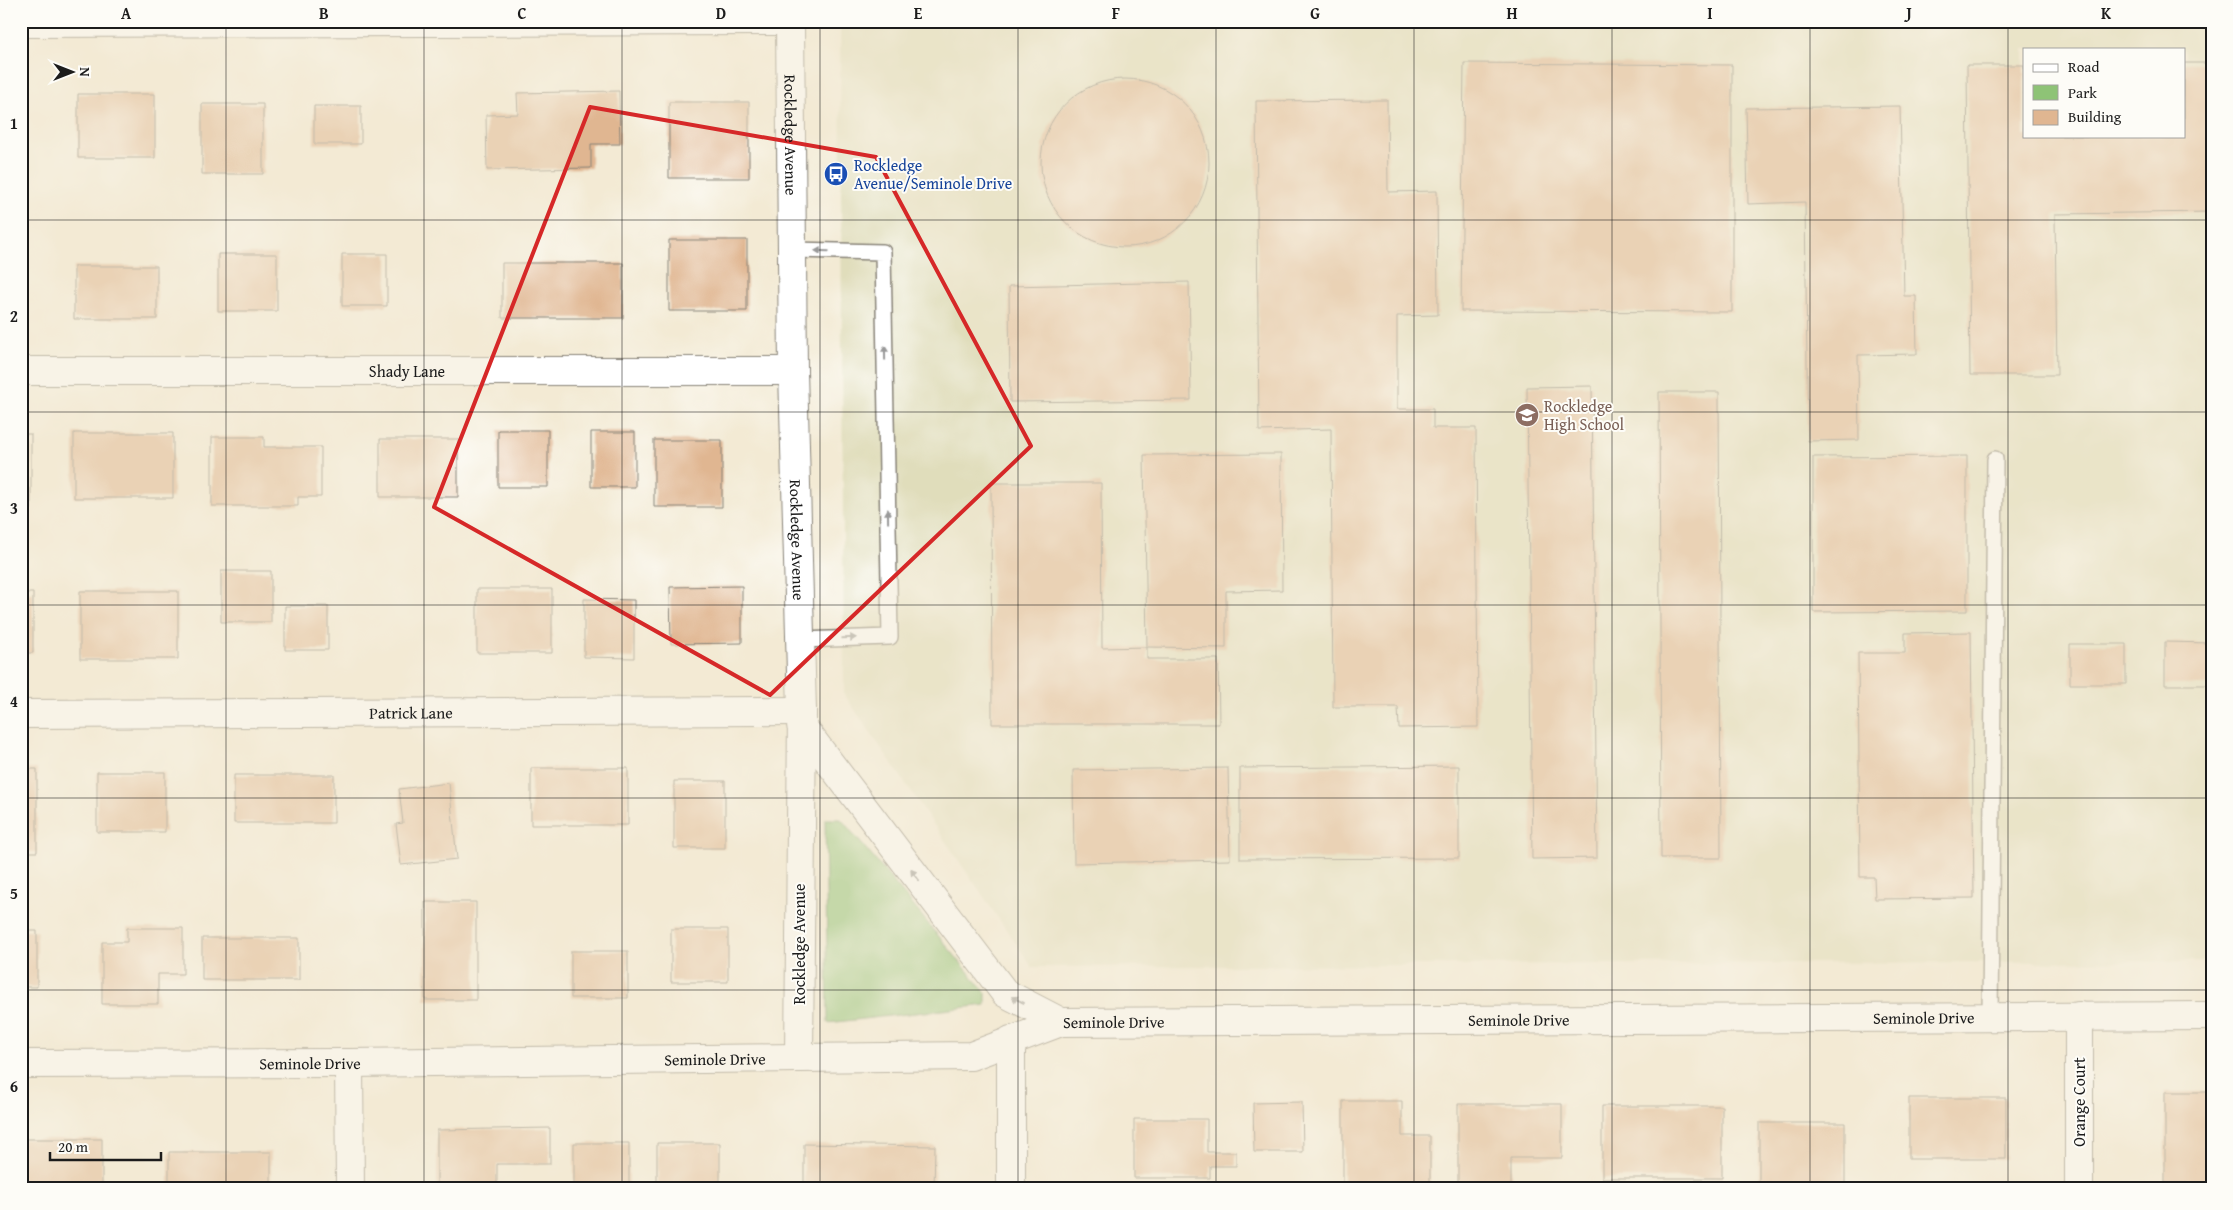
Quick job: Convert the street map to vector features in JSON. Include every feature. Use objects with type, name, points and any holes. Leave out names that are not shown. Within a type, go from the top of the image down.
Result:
[{"type":"street","points":[[21,22],[790,21]]},
{"type":"street","name":"Rockledge Avenue","points":[[790,21],[793,371],[802,718],[799,1057]]},
{"type":"street","name":"Shady Lane","points":[[21,372],[793,371]]},
{"type":"street","name":"Patrick Lane","points":[[21,714],[802,718]]},
{"type":"street","points":[[802,718],[1006,993],[1061,1022]]},
{"type":"street","name":"Orange Court","points":[[2079,1016],[2079,1189]]},
{"type":"street","name":"Seminole Drive","points":[[21,1064],[349,1063],[970,1056],[1061,1022],[2212,1016]]},
{"type":"street","points":[[1011,1040],[1011,1189]]},
{"type":"street","points":[[349,1063],[350,1189]]},
{"type":"lane","points":[[792,250],[883,252],[884,262],[890,637],[800,640]]},
{"type":"lane","points":[[1990,1017],[1995,459]]},
{"type":"highlighted area","points":[[590,107],[876,157],[1031,446],[770,695],[434,507]]},
{"type":"shaded area","name":"Rockledge High School","points":[[840,21],[2212,21],[2212,961],[1032,967],[844,694]]},
{"type":"green space","points":[[825,819],[841,819],[986,993],[986,1005],[828,1023]]},
{"type":"building","points":[[1464,63],[1732,65],[1732,312],[1461,311]]},
{"type":"building","points":[[2186,63],[2212,63],[2212,212],[2055,214],[2057,375],[1970,375],[1967,65],[2023,65],[2023,138],[2186,138]]},
{"type":"building","points":[[1125,79],[1149,83],[1164,89],[1178,98],[1190,110],[1199,124],[1205,139],[1209,163],[1205,187],[1199,202],[1190,216],[1178,228],[1164,237],[1149,243],[1125,247],[1101,243],[1086,237],[1072,228],[1060,216],[1051,202],[1045,187],[1041,163],[1045,139],[1051,124],[1060,110],[1072,98],[1086,89],[1101,83]]},
{"type":"building","points":[[619,91],[620,144],[591,144],[591,168],[487,170],[486,115],[518,114],[517,93]]},
{"type":"building","points":[[78,94],[155,94],[155,158],[78,158]]},
{"type":"building","points":[[1387,100],[1388,192],[1437,191],[1438,315],[1397,316],[1397,409],[1433,409],[1433,428],[1476,428],[1478,727],[1399,728],[1398,707],[1333,707],[1331,429],[1259,431],[1256,101]]},
{"type":"building","points":[[669,102],[749,102],[749,178],[669,178]]},
{"type":"building","points":[[202,104],[263,104],[263,174],[202,174]]},
{"type":"building","points":[[314,106],[361,106],[361,144],[314,144]]},
{"type":"building","points":[[1900,106],[1904,296],[1916,296],[1917,354],[1858,355],[1859,440],[1808,441],[1805,202],[1748,204],[1746,108]]},
{"type":"building","points":[[21,108],[24,108],[24,167],[21,167]]},
{"type":"building","points":[[669,240],[747,240],[747,311],[669,311]]},
{"type":"building","points":[[218,254],[277,254],[277,311],[218,311]]},
{"type":"building","points":[[342,254],[387,254],[387,306],[342,306]]},
{"type":"building","points":[[502,263],[623,263],[623,318],[502,318]]},
{"type":"building","points":[[74,266],[157,266],[157,319],[74,319]]},
{"type":"building","points":[[1189,282],[1191,400],[1010,402],[1009,286]]},
{"type":"building","points":[[1592,386],[1597,858],[1532,859],[1527,387]]},
{"type":"building","points":[[1659,392],[1719,392],[1721,858],[1661,858]]},
{"type":"building","points":[[498,430],[548,430],[548,487],[498,487]]},
{"type":"building","points":[[591,432],[635,432],[635,487],[591,487]]},
{"type":"building","points":[[74,433],[173,433],[173,498],[74,498]]},
{"type":"building","points":[[21,434],[31,434],[31,509],[21,509]]},
{"type":"building","points":[[212,437],[264,437],[264,447],[321,447],[321,497],[298,497],[298,506],[212,506]]},
{"type":"building","points":[[380,439],[458,439],[458,497],[380,497]]},
{"type":"building","points":[[654,440],[722,440],[722,507],[654,507]]},
{"type":"building","points":[[1281,454],[1282,590],[1226,591],[1226,648],[1147,647],[1144,455]]},
{"type":"building","points":[[1967,456],[1967,611],[1813,612],[1813,457]]},
{"type":"building","points":[[991,483],[1101,483],[1102,648],[1147,647],[1147,659],[1218,659],[1219,724],[992,724]]},
{"type":"building","points":[[221,571],[271,571],[271,622],[221,622]]},
{"type":"building","points":[[742,586],[742,643],[671,644],[670,587]]},
{"type":"building","points":[[477,589],[552,589],[552,653],[477,653]]},
{"type":"building","points":[[80,591],[178,591],[178,659],[80,659]]},
{"type":"building","points":[[21,593],[33,593],[33,653],[21,653]]},
{"type":"building","points":[[584,599],[634,600],[634,658],[584,657]]},
{"type":"building","points":[[285,606],[328,606],[328,650],[285,650]]},
{"type":"building","points":[[1971,632],[1974,898],[1875,899],[1874,877],[1860,877],[1858,653],[1905,653],[1905,633]]},
{"type":"building","points":[[2165,642],[2212,643],[2212,685],[2165,685]]},
{"type":"building","points":[[2070,644],[2126,644],[2126,684],[2070,684]]},
{"type":"building","points":[[1459,766],[1459,858],[1240,859],[1240,768]]},
{"type":"building","points":[[531,768],[628,768],[628,825],[531,825]]},
{"type":"building","points":[[1228,768],[1230,860],[1074,863],[1073,770]]},
{"type":"building","points":[[21,769],[37,769],[37,852],[21,852]]},
{"type":"building","points":[[97,772],[165,772],[165,832],[97,832]]},
{"type":"building","points":[[234,775],[334,775],[334,823],[234,823]]},
{"type":"building","points":[[674,781],[725,781],[725,848],[674,848]]},
{"type":"building","points":[[449,783],[457,859],[401,865],[396,824],[403,823],[399,789]]},
{"type":"building","points":[[425,902],[476,902],[476,1000],[425,1000]]},
{"type":"building","points":[[127,928],[183,928],[183,974],[158,974],[158,1004],[102,1004],[102,942],[127,942]]},
{"type":"building","points":[[671,929],[728,929],[728,982],[671,982]]},
{"type":"building","points":[[21,931],[37,931],[37,987],[21,987]]},
{"type":"building","points":[[202,938],[299,938],[299,980],[202,980]]},
{"type":"building","points":[[571,951],[628,951],[628,998],[571,998]]},
{"type":"building","points":[[2165,1092],[2212,1092],[2212,1183],[2165,1183]]},
{"type":"building","points":[[1909,1098],[2006,1098],[2006,1159],[1909,1159]]},
{"type":"building","points":[[1343,1101],[1402,1101],[1402,1136],[1430,1136],[1430,1189],[1343,1189]]},
{"type":"building","points":[[1302,1102],[1303,1152],[1254,1152],[1253,1103]]},
{"type":"building","points":[[1458,1104],[1562,1104],[1562,1158],[1511,1158],[1511,1189],[1458,1189]]},
{"type":"building","points":[[1602,1106],[1722,1106],[1722,1178],[1602,1178]]},
{"type":"building","points":[[1134,1119],[1207,1119],[1207,1152],[1236,1152],[1236,1166],[1210,1166],[1210,1178],[1134,1178]]},
{"type":"building","points":[[1759,1123],[1845,1123],[1845,1189],[1759,1189]]},
{"type":"building","points":[[550,1128],[550,1164],[497,1164],[497,1189],[437,1189],[437,1130]]},
{"type":"building","points":[[21,1139],[102,1139],[102,1189],[21,1189]]},
{"type":"building","points":[[574,1143],[629,1143],[629,1189],[574,1189]]},
{"type":"building","points":[[657,1143],[720,1143],[720,1189],[657,1189]]},
{"type":"building","points":[[804,1144],[935,1146],[934,1189],[804,1189]]},
{"type":"building","points":[[169,1152],[271,1152],[271,1189],[169,1189]]},
{"type":"place","name":"Rockledge Avenue/Seminole Drive","points":[[836,174]]},
{"type":"place","name":"Rockledge High School","points":[[1527,415]]}]
